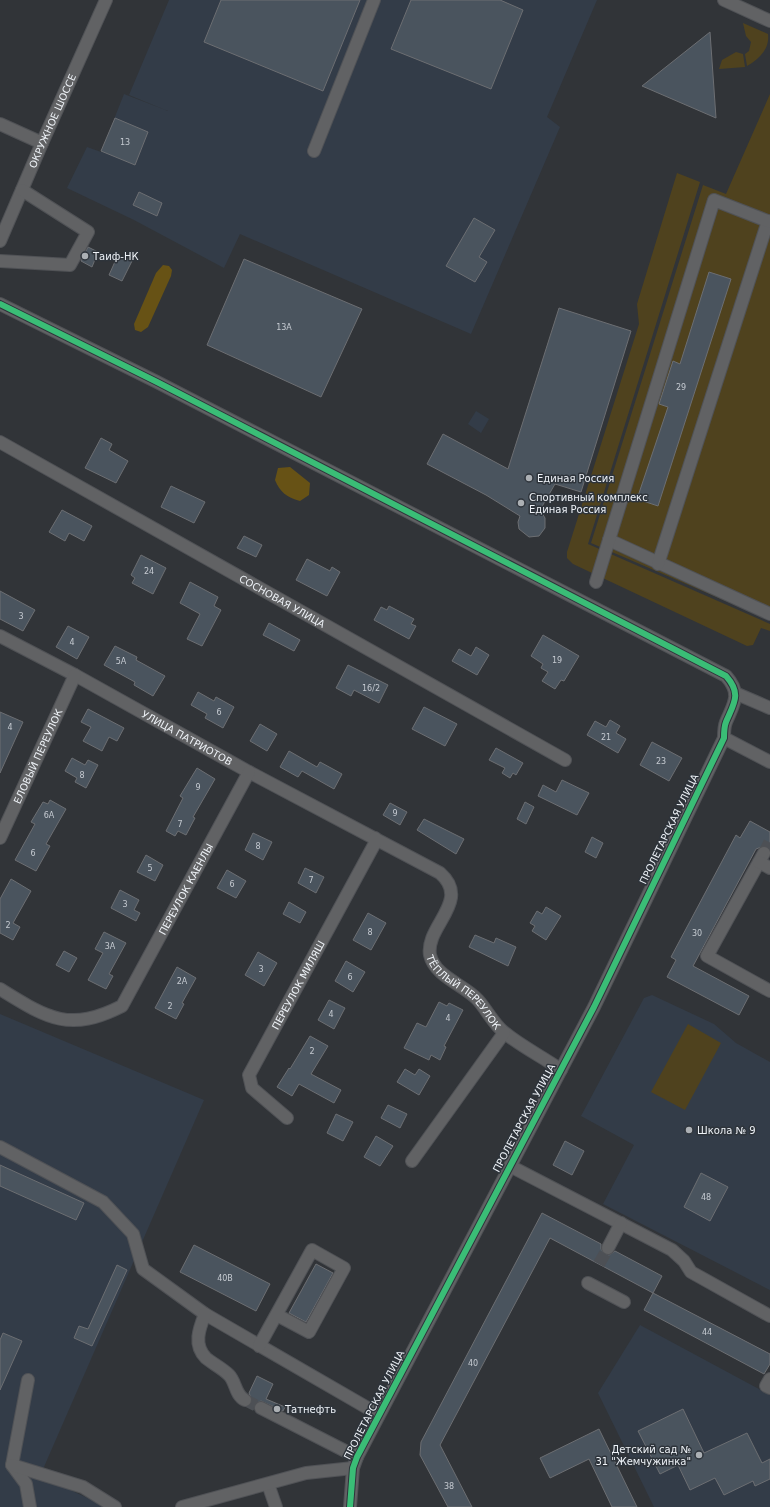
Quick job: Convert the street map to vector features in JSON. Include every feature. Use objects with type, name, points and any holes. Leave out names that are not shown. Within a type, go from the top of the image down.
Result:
[{"type":"street","name":"ОКРУЖНОЕ ШОССЕ","points":[[0,242],[42,143],[106,0]]},
{"type":"street","points":[[314,151],[374,0]]},
{"type":"street","points":[[724,0],[770,20]]},
{"type":"street","points":[[0,124],[42,143]]},
{"type":"street","points":[[0,261],[70,265],[88,232],[22,190]]},
{"type":"street","points":[[596,582],[714,200],[769,221],[658,564]]},
{"type":"street","points":[[0,304],[157,382],[726,676],[735,693],[770,708]]},
{"type":"street","name":"СОСНОВАЯ УЛИЦА","points":[[0,442],[565,760]]},
{"type":"street","points":[[609,540],[658,564],[770,614]]},
{"type":"street","name":"УЛИЦА ПАТРИОТОВ","points":[[0,636],[75,675],[375,840]]},
{"type":"street","name":"ЕЛОВЫЙ ПЕРЕУЛОК","points":[[0,838],[75,675]]},
{"type":"street","name":"ПРОЛЕТАРСКАЯ УЛИЦА","points":[[350,1507],[355,1463],[378,1414],[597,1001],[724,738],[725,724],[734,707],[735,693]]},
{"type":"street","points":[[724,738],[770,762]]},
{"type":"street","name":"ПЕРЕУЛОК КАЕНЛЫ","points":[[0,989],[38,1013],[56,1019],[72,1021],[89,1020],[103,1016],[122,1006],[249,772]]},
{"type":"street","name":"ТЁПЛЫЙ ПЕРЕУЛОК","points":[[375,840],[440,873],[446,878],[450,884],[452,897],[431,944],[431,957],[439,970],[477,999],[504,1033],[412,1161]]},
{"type":"street","name":"ПЕРЕУЛОК МИЛЯШ","points":[[287,1118],[252,1088],[249,1075],[375,840]]},
{"type":"street","points":[[770,868],[761,857],[707,956],[770,991]]},
{"type":"street","points":[[504,1033],[561,1070]]},
{"type":"street","points":[[0,1147],[103,1202],[133,1234],[144,1269],[205,1314],[378,1414]]},
{"type":"street","points":[[510,1166],[672,1250],[684,1261],[691,1272],[770,1316]]},
{"type":"street","points":[[608,1248],[620,1223]]},
{"type":"street","points":[[259,1346],[312,1250],[344,1268],[309,1332],[277,1315]]},
{"type":"street","points":[[588,1283],[624,1302]]},
{"type":"street","points":[[205,1314],[198,1331],[199,1343],[202,1352],[206,1358],[229,1375],[241,1398],[245,1400]]},
{"type":"street","points":[[770,1379],[766,1386],[770,1388]]},
{"type":"street","points":[[28,1380],[12,1466],[26,1484],[30,1507]]},
{"type":"street","points":[[261,1408],[355,1463]]},
{"type":"street","points":[[182,1507],[306,1473],[355,1463]]},
{"type":"street","points":[[12,1466],[83,1487],[116,1507]]},
{"type":"street","points":[[268,1484],[276,1507]]},
{"type":"shaded area","points":[[169,0],[597,0],[547,117],[560,127],[471,334],[240,234],[224,268],[134,220],[67,188],[87,147],[101,152],[124,94],[168,111],[129,95]]},
{"type":"shaded area","points":[[743,23],[768,34],[767,44],[763,53],[747,66],[745,54],[749,51],[751,42],[746,36]]},
{"type":"shaded area","points":[[736,52],[743,54],[745,67],[719,69],[722,60]]},
{"type":"shaded area","points":[[770,94],[770,620],[591,543],[703,185],[726,194]]},
{"type":"shaded area","points":[[677,173],[700,182],[588,544],[770,624],[770,631],[761,628],[753,645],[747,646],[573,564],[567,558],[567,552],[639,324],[637,304]]},
{"type":"shaded area","points":[[163,265],[169,266],[172,270],[171,276],[148,327],[141,332],[135,330],[134,324],[156,273]]},
{"type":"shaded area","points":[[476,411],[489,419],[481,433],[468,424]]},
{"type":"shaded area","points":[[290,467],[310,483],[309,495],[300,501],[284,494],[275,480],[278,468]]},
{"type":"shaded area","name":"Школа № 9","points":[[652,995],[714,1024],[736,1043],[770,1062],[770,1290],[603,1204],[634,1145],[581,1116],[644,998]]},
{"type":"shaded area","points":[[0,1014],[204,1100],[40,1476],[107,1507],[0,1507]]},
{"type":"shaded area","points":[[688,1024],[721,1043],[685,1110],[651,1092]]},
{"type":"shaded area","name":"Детский сад № 31 \"Жемчужинка\"","points":[[640,1325],[770,1395],[770,1507],[654,1507],[598,1393]]},
{"type":"building","points":[[221,0],[360,0],[323,91],[204,42]]},
{"type":"building","points":[[411,0],[500,0],[523,10],[491,89],[391,49]]},
{"type":"building","points":[[710,32],[716,118],[642,86]]},
{"type":"building","points":[[115,118],[148,132],[135,165],[101,151]]},
{"type":"building","points":[[139,192],[162,203],[157,216],[133,205]]},
{"type":"building","points":[[474,218],[495,230],[479,257],[487,262],[475,282],[446,266]]},
{"type":"building","points":[[88,247],[98,252],[92,267],[81,261]]},
{"type":"building","points":[[118,255],[132,261],[122,281],[109,275]]},
{"type":"building","points":[[244,259],[362,309],[321,397],[207,345]]},
{"type":"building","points":[[709,272],[731,279],[658,506],[637,499],[668,407],[659,404],[673,361],[680,364]]},
{"type":"building","points":[[559,308],[631,331],[581,492],[555,484],[540,510],[545,518],[545,528],[539,536],[529,537],[519,529],[518,522],[520,516],[486,495],[427,464],[443,434],[508,469]]},
{"type":"building","points":[[101,438],[112,444],[109,450],[128,461],[116,483],[85,468]]},
{"type":"building","points":[[171,486],[205,502],[194,523],[161,507]]},
{"type":"building","points":[[62,510],[92,526],[84,541],[69,533],[65,541],[49,532]]},
{"type":"building","points":[[244,536],[262,545],[256,557],[237,548]]},
{"type":"building","points":[[141,555],[166,568],[153,594],[132,583],[135,578],[131,575]]},
{"type":"building","points":[[307,559],[330,571],[332,567],[340,572],[327,596],[296,580]]},
{"type":"building","points":[[190,582],[218,597],[214,606],[221,610],[202,646],[187,639],[200,614],[180,603]]},
{"type":"building","points":[[0,591],[35,610],[23,631],[0,619]]},
{"type":"building","points":[[389,606],[414,619],[411,624],[416,626],[409,639],[374,620],[381,607],[387,610]]},
{"type":"building","points":[[269,623],[300,640],[294,651],[263,635]]},
{"type":"building","points":[[68,626],[89,637],[77,659],[56,647]]},
{"type":"building","points":[[543,635],[579,656],[564,681],[561,680],[555,689],[542,681],[548,672],[541,668],[543,664],[531,656]]},
{"type":"building","points":[[115,646],[137,657],[136,660],[165,676],[153,696],[134,685],[135,682],[104,665]]},
{"type":"building","points":[[476,647],[489,655],[477,675],[452,661],[459,649],[471,656]]},
{"type":"building","points":[[348,665],[388,685],[379,703],[354,690],[351,696],[336,688]]},
{"type":"building","points":[[198,692],[214,701],[216,697],[234,707],[223,728],[205,718],[207,714],[191,705]]},
{"type":"building","points":[[424,707],[457,724],[445,746],[412,729]]},
{"type":"building","points":[[88,709],[124,728],[117,741],[109,737],[102,751],[83,741],[91,727],[81,722]]},
{"type":"building","points":[[0,712],[23,722],[0,773]]},
{"type":"building","points":[[610,720],[620,726],[616,733],[626,739],[618,753],[587,735],[595,721],[606,727]]},
{"type":"building","points":[[260,724],[277,734],[267,751],[250,741]]},
{"type":"building","points":[[652,742],[682,758],[669,781],[640,765]]},
{"type":"building","points":[[496,748],[523,763],[516,775],[513,773],[510,778],[502,773],[505,768],[489,760]]},
{"type":"building","points":[[289,751],[317,767],[320,762],[342,774],[334,789],[302,771],[298,777],[280,767]]},
{"type":"building","points":[[72,758],[85,765],[88,760],[98,765],[86,788],[75,782],[77,778],[65,771]]},
{"type":"building","points":[[197,768],[215,779],[193,817],[195,818],[186,835],[178,831],[175,836],[166,831],[183,798],[180,796]]},
{"type":"building","points":[[562,780],[589,793],[577,815],[538,796],[543,785],[556,792]]},
{"type":"building","points":[[50,800],[66,809],[46,844],[50,846],[36,871],[15,860],[35,824],[31,822],[43,802],[48,804]]},
{"type":"building","points":[[525,802],[534,807],[526,824],[517,819]]},
{"type":"building","points":[[390,803],[407,812],[400,825],[383,815]]},
{"type":"building","points":[[424,819],[464,839],[456,854],[417,830]]},
{"type":"building","points":[[750,821],[770,832],[770,849],[764,846],[756,849],[693,966],[749,996],[739,1015],[667,977],[676,960],[671,957],[736,835],[740,838]]},
{"type":"building","points":[[253,833],[272,842],[263,860],[245,850]]},
{"type":"building","points":[[592,837],[603,843],[596,858],[585,852]]},
{"type":"building","points":[[146,855],[163,865],[155,881],[137,872]]},
{"type":"building","points":[[305,868],[324,877],[316,893],[298,883]]},
{"type":"building","points":[[227,870],[246,881],[236,898],[217,888]]},
{"type":"building","points":[[11,879],[31,891],[13,923],[20,927],[13,940],[0,933],[0,899]]},
{"type":"building","points":[[120,890],[139,900],[134,910],[140,913],[136,921],[111,908]]},
{"type":"building","points":[[289,902],[306,912],[300,923],[283,914]]},
{"type":"building","points":[[546,907],[561,916],[546,940],[532,931],[535,926],[530,923],[537,911],[542,914]]},
{"type":"building","points":[[368,913],[386,923],[371,950],[353,940]]},
{"type":"building","points":[[104,932],[126,943],[109,974],[113,976],[106,989],[88,980],[103,953],[95,949]]},
{"type":"building","points":[[475,935],[494,943],[496,938],[516,947],[508,966],[469,947]]},
{"type":"building","points":[[64,951],[77,958],[69,972],[56,965]]},
{"type":"building","points":[[258,952],[277,963],[264,986],[245,975]]},
{"type":"building","points":[[346,961],[365,972],[353,992],[335,981]]},
{"type":"building","points":[[177,967],[196,978],[182,1003],[184,1004],[176,1019],[155,1008]]},
{"type":"building","points":[[329,1000],[345,1008],[334,1029],[318,1020]]},
{"type":"building","points":[[439,1002],[447,1006],[449,1003],[463,1010],[444,1046],[446,1047],[440,1060],[431,1055],[429,1060],[404,1048],[417,1023],[426,1027]]},
{"type":"building","points":[[310,1036],[328,1046],[311,1074],[341,1090],[334,1103],[299,1084],[292,1096],[277,1087]]},
{"type":"building","points":[[405,1069],[415,1075],[419,1069],[430,1076],[419,1095],[397,1082]]},
{"type":"building","points":[[388,1105],[407,1114],[400,1128],[381,1118]]},
{"type":"building","points":[[336,1114],[353,1122],[343,1141],[327,1133]]},
{"type":"building","points":[[376,1136],[393,1146],[380,1166],[364,1157]]},
{"type":"building","points":[[565,1141],[584,1151],[572,1175],[553,1165]]},
{"type":"building","points":[[0,1165],[84,1203],[76,1220],[0,1186]]},
{"type":"building","points":[[701,1173],[728,1187],[710,1221],[684,1207]]},
{"type":"building","points":[[542,1213],[601,1244],[601,1249],[604,1254],[609,1255],[615,1251],[662,1276],[653,1293],[550,1238],[440,1445],[472,1507],[448,1507],[420,1455],[421,1442]]},
{"type":"building","points":[[194,1245],[270,1284],[256,1311],[180,1272]]},
{"type":"building","points":[[316,1264],[333,1273],[306,1322],[289,1313]]},
{"type":"building","points":[[117,1265],[127,1270],[92,1346],[74,1338],[79,1326],[88,1329]]},
{"type":"building","points":[[653,1293],[770,1354],[770,1364],[764,1374],[644,1310]]},
{"type":"building","points":[[3,1333],[22,1341],[0,1390],[0,1340]]},
{"type":"building","points":[[257,1376],[273,1384],[266,1399],[285,1407],[283,1411],[261,1401],[255,1404],[254,1409],[248,1407],[252,1400],[249,1393]]},
{"type":"building","points":[[683,1409],[704,1453],[747,1433],[762,1463],[770,1459],[770,1479],[755,1486],[753,1481],[724,1495],[715,1478],[690,1490],[678,1465],[660,1474],[638,1431]]},
{"type":"building","points":[[599,1429],[637,1507],[612,1507],[589,1459],[550,1478],[540,1458]]},
{"type":"tunnel","points":[[764,853],[770,841]]},
{"type":"tunnel","points":[[599,1264],[608,1248]]},
{"type":"tunnel","points":[[245,1400],[261,1408]]},
{"type":"cycle path","points":[[0,304],[157,382],[726,676],[734,688],[735,699],[725,724],[724,738],[594,1007],[357,1457],[353,1468],[350,1507]]},
{"type":"place","name":"Таиф-НК","points":[[85,256]]},
{"type":"place","name":"Единая Россия","points":[[529,478]]},
{"type":"place","name":"Спортивный комплекс Единая Россия","points":[[521,503]]},
{"type":"place","name":"Школа № 9","points":[[689,1130]]},
{"type":"place","name":"Татнефть","points":[[277,1409]]},
{"type":"place","name":"Детский сад № 31 \"Жемчужинка\"","points":[[699,1455]]}]
